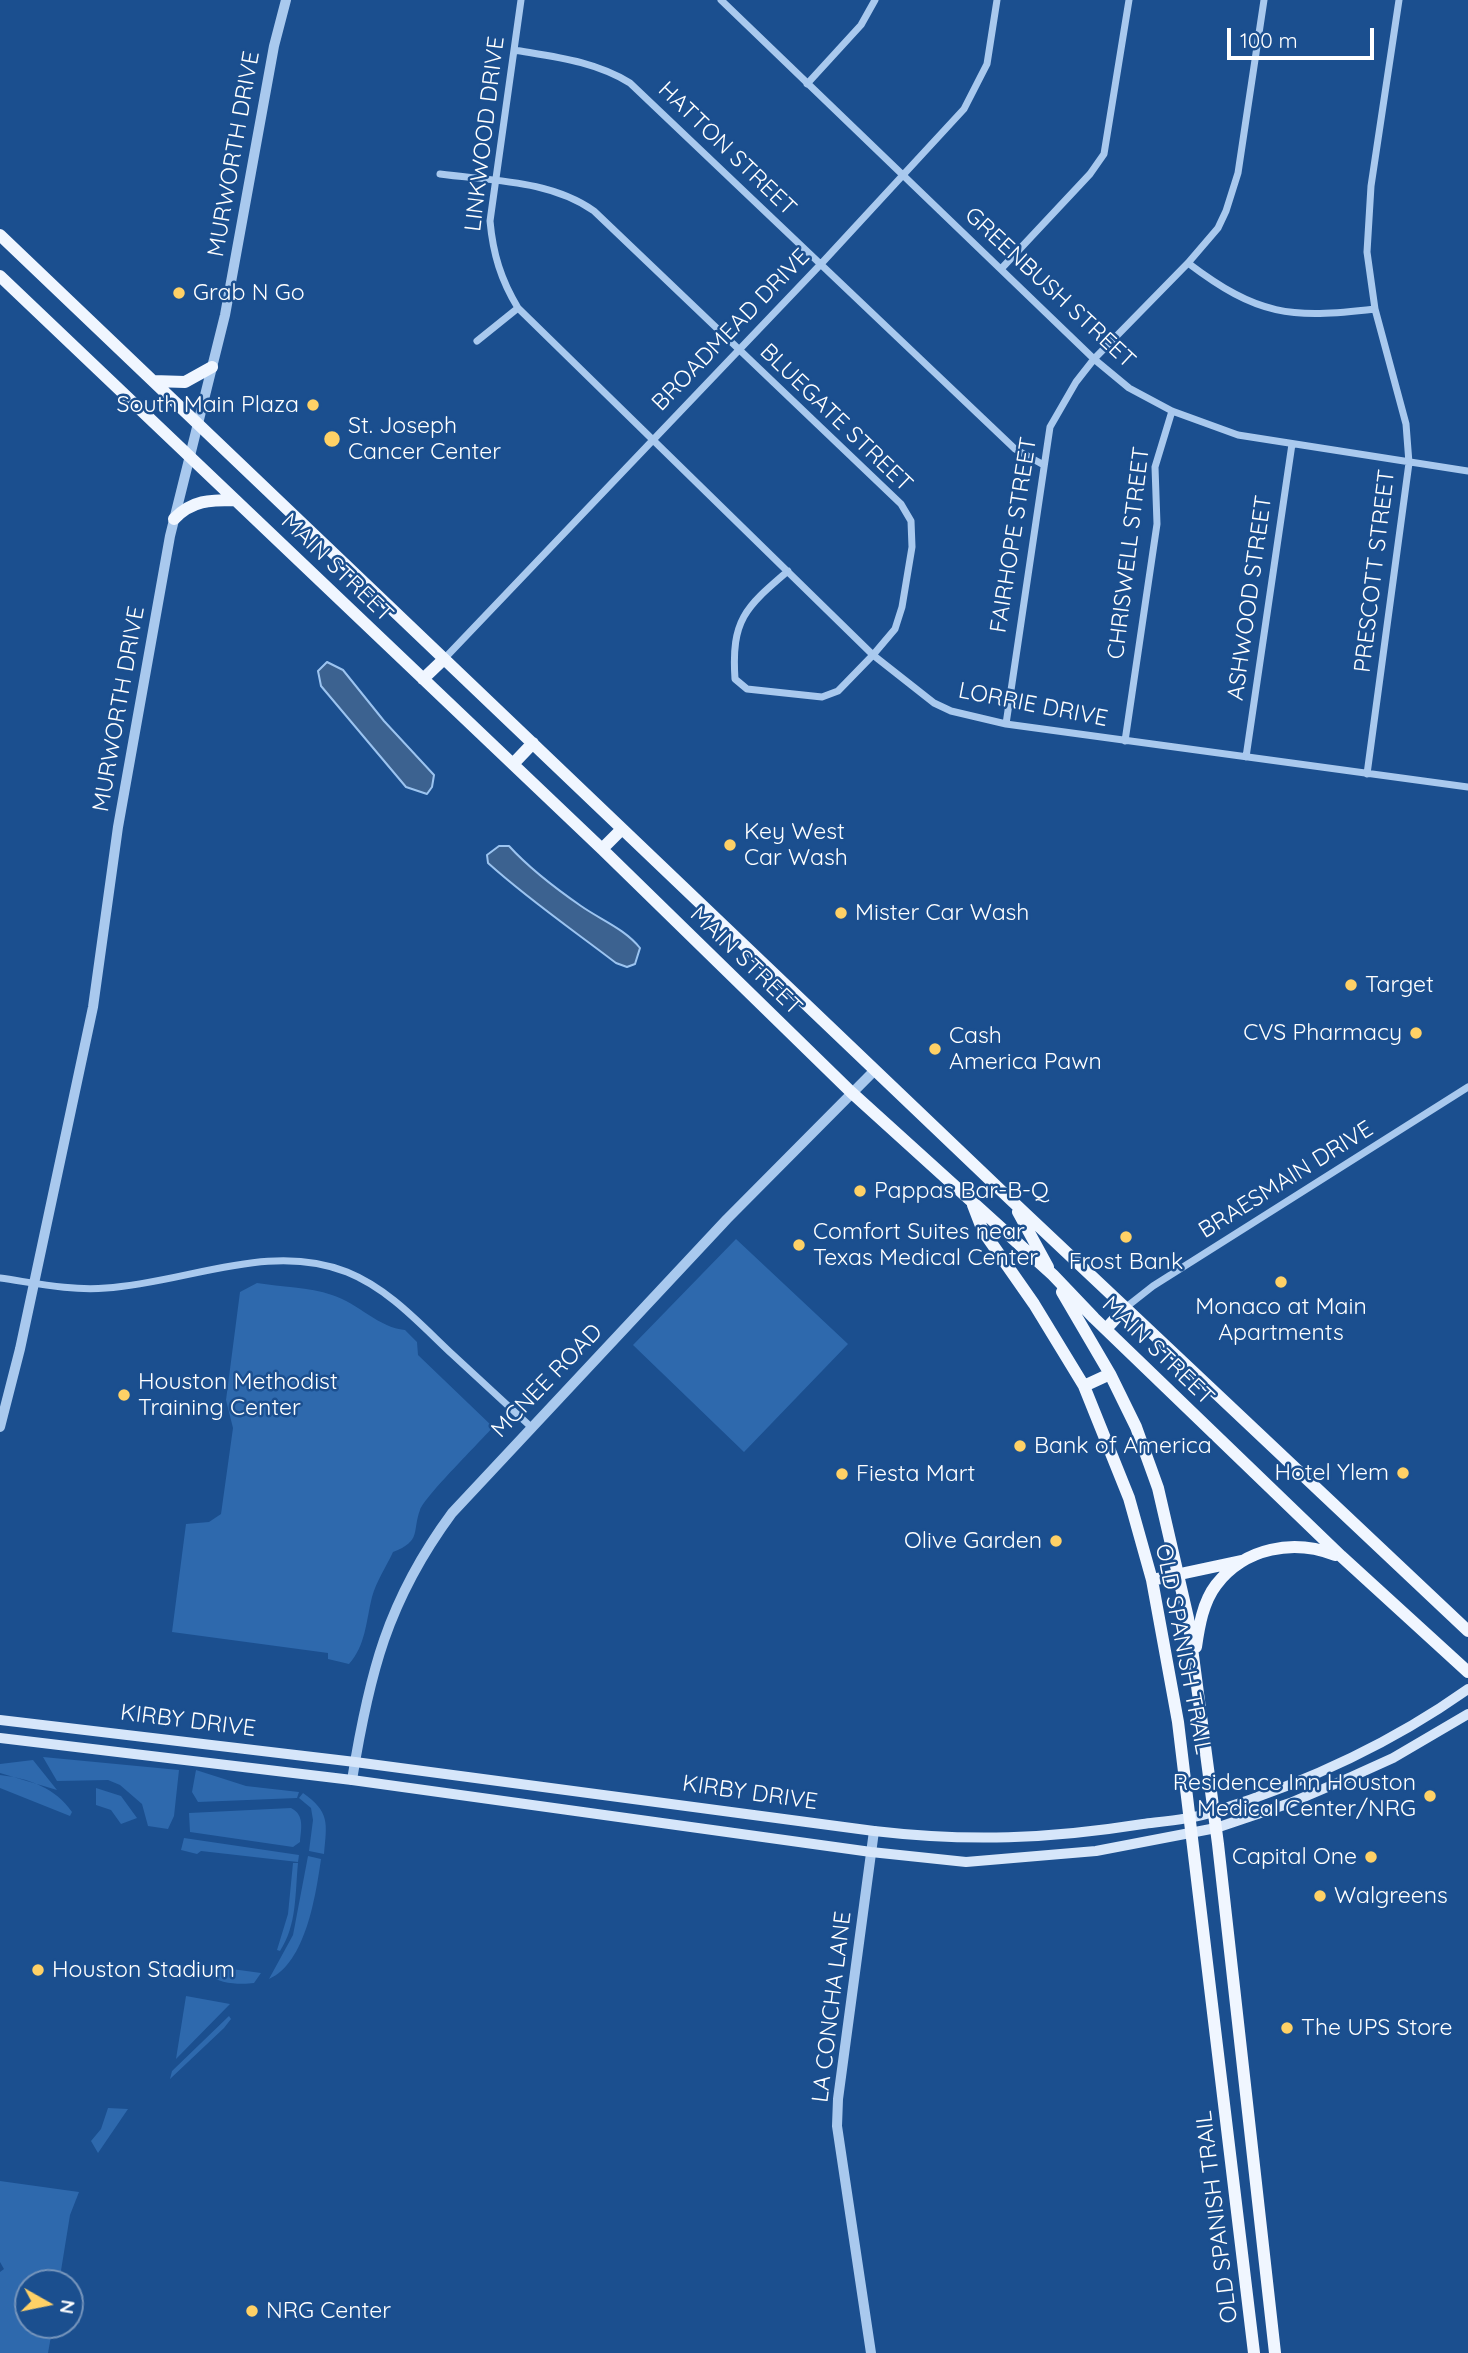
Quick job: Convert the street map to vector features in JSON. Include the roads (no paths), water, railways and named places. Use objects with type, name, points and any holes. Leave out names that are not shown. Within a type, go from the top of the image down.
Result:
[{"type":"main road","name":"MAIN STREET","points":[[0,235],[1011,1200],[1468,1631]]},
{"type":"main road","name":"MAIN STREET","points":[[0,276],[602,849],[850,1092],[1053,1275],[1340,1556],[1468,1672]]},
{"type":"main road","points":[[153,381],[185,382],[212,367]]},
{"type":"main road","points":[[174,519],[186,506],[197,502],[235,500]]},
{"type":"main road","points":[[423,679],[444,659]]},
{"type":"main road","points":[[513,764],[533,743]]},
{"type":"main road","points":[[602,849],[622,829]]},
{"type":"main road","name":"OLD SPANISH TRAIL","points":[[1011,1200],[1110,1374],[1136,1427],[1158,1488],[1178,1573],[1214,1812],[1275,2353]]},
{"type":"main road","name":"OLD SPANISH TRAIL","points":[[972,1202],[983,1231],[1034,1304],[1084,1386],[1129,1498],[1152,1580],[1178,1722],[1254,2353]]},
{"type":"main road","points":[[1106,1329],[1125,1308]]},
{"type":"main road","points":[[1084,1386],[1110,1374]]},
{"type":"main road","points":[[1152,1580],[1246,1560],[1265,1551],[1293,1545],[1314,1547],[1340,1556]]},
{"type":"main road","points":[[1193,1661],[1200,1621],[1215,1586],[1246,1560]]},
{"type":"main road","name":"KIRBY DRIVE","points":[[0,1720],[355,1762],[874,1831],[953,1839],[1007,1839],[1119,1828],[1214,1812],[1360,1754],[1436,1712],[1468,1689]]},
{"type":"main road","name":"KIRBY DRIVE","points":[[0,1738],[352,1780],[871,1852],[966,1862],[1096,1852],[1216,1829],[1290,1803],[1367,1770],[1468,1714]]},
{"type":"main road","points":[[136,1755],[139,1737]]},
{"type":"main road","points":[[1360,1754],[1367,1770]]},
{"type":"main road","points":[[717,1830],[720,1811]]},
{"type":"main road","points":[[1206,1950],[1230,1948]]},
{"type":"main road","points":[[1223,2081],[1243,2077]]},
{"type":"main road","points":[[1234,2183],[1254,2179]]},
{"type":"main road","points":[[1244,2258],[1265,2254]]},
{"type":"street","name":"MURWORTH DRIVE","points":[[0,1427],[93,1007],[118,827],[174,519],[212,367],[274,46],[286,0]]},
{"type":"street","name":"LINKWOOD DRIVE","points":[[521,0],[494,181],[490,221],[493,253],[505,287],[518,308],[653,438]]},
{"type":"street","name":"GREENBUSH STREET","points":[[721,0],[1094,359],[1129,388],[1172,411],[1238,435],[1468,471]]},
{"type":"street","points":[[807,84],[861,25],[875,0]]},
{"type":"street","name":"BROADMEAD DRIVE","points":[[444,659],[820,265],[964,109],[983,75],[997,0]]},
{"type":"street","points":[[1001,269],[1090,174],[1104,154],[1129,0]]},
{"type":"street","name":"FAIRHOPE STREET","points":[[1006,724],[1042,464],[1054,418],[1094,359],[1188,263],[1218,228],[1233,194],[1264,0]]},
{"type":"street","name":"PRESCOTT STREET","points":[[1367,774],[1409,463],[1406,424],[1375,309],[1367,252],[1368,218],[1399,0]]},
{"type":"street","name":"HATTON STREET","points":[[514,50],[572,60],[612,72],[630,83],[1015,450],[1042,464]]},
{"type":"street","name":"BLUEGATE STREET","points":[[440,174],[544,188],[578,200],[901,504],[911,521],[912,547],[902,607],[895,629],[873,655]]},
{"type":"street","points":[[1188,263],[1219,287],[1273,311],[1320,316],[1375,309]]},
{"type":"street","points":[[477,341],[518,308]]},
{"type":"street","name":"CHRISWELL STREET","points":[[1125,741],[1157,524],[1155,467],[1172,411]]},
{"type":"street","name":"LORRIE DRIVE","points":[[653,438],[873,655],[934,703],[951,711],[1006,724],[1468,788]]},
{"type":"street","name":"ASHWOOD STREET","points":[[1246,757],[1292,444]]},
{"type":"street","points":[[788,571],[748,606],[741,621],[735,679],[747,689],[822,697],[838,691],[873,655]]},
{"type":"street","name":"MCNEE ROAD","points":[[352,1780],[378,1649],[406,1585],[428,1546],[452,1513],[530,1426],[850,1092],[875,1070]]},
{"type":"street","name":"BRAESMAIN DRIVE","points":[[1125,1308],[1153,1286],[1468,1087]]},
{"type":"street","points":[[0,1278],[105,1289],[260,1262],[290,1259],[320,1264],[349,1273],[379,1289],[423,1324],[530,1426]]},
{"type":"street","name":"LA CONCHA LANE","points":[[871,2353],[837,2126],[838,2099],[874,1831]]},
{"type":"place","name":"Grab N Go","points":[[179,293]]},
{"type":"place","name":"South Main Plaza","points":[[313,405]]},
{"type":"place","name":"St. Joseph Cancer Center","points":[[332,439]]},
{"type":"place","name":"Key West Car Wash","points":[[730,845]]},
{"type":"place","name":"Mister Car Wash","points":[[841,913]]},
{"type":"place","name":"Target","points":[[1351,985]]},
{"type":"place","name":"CVS Pharmacy","points":[[1416,1033]]},
{"type":"place","name":"Cash America Pawn","points":[[935,1049]]},
{"type":"place","name":"Pappas Bar-B-Q","points":[[860,1191]]},
{"type":"place","name":"Frost Bank","points":[[1126,1237]]},
{"type":"place","name":"Comfort Suites near Texas Medical Center","points":[[799,1245]]},
{"type":"place","name":"Monaco at Main Apartments","points":[[1281,1282]]},
{"type":"place","name":"Houston Methodist Training Center","points":[[124,1395]]},
{"type":"place","name":"Bank of America","points":[[1020,1446]]},
{"type":"place","name":"Hotel Ylem","points":[[1403,1473]]},
{"type":"place","name":"Fiesta Mart","points":[[842,1474]]},
{"type":"place","name":"Olive Garden","points":[[1056,1541]]},
{"type":"place","name":"Residence Inn Houston Medical Center/NRG","points":[[1430,1796]]},
{"type":"place","name":"Capital One","points":[[1371,1857]]},
{"type":"place","name":"Walgreens","points":[[1320,1896]]},
{"type":"place","name":"Houston Stadium","points":[[38,1970]]},
{"type":"place","name":"The UPS Store","points":[[1287,2028]]},
{"type":"place","name":"NRG Center","points":[[252,2311]]}]
